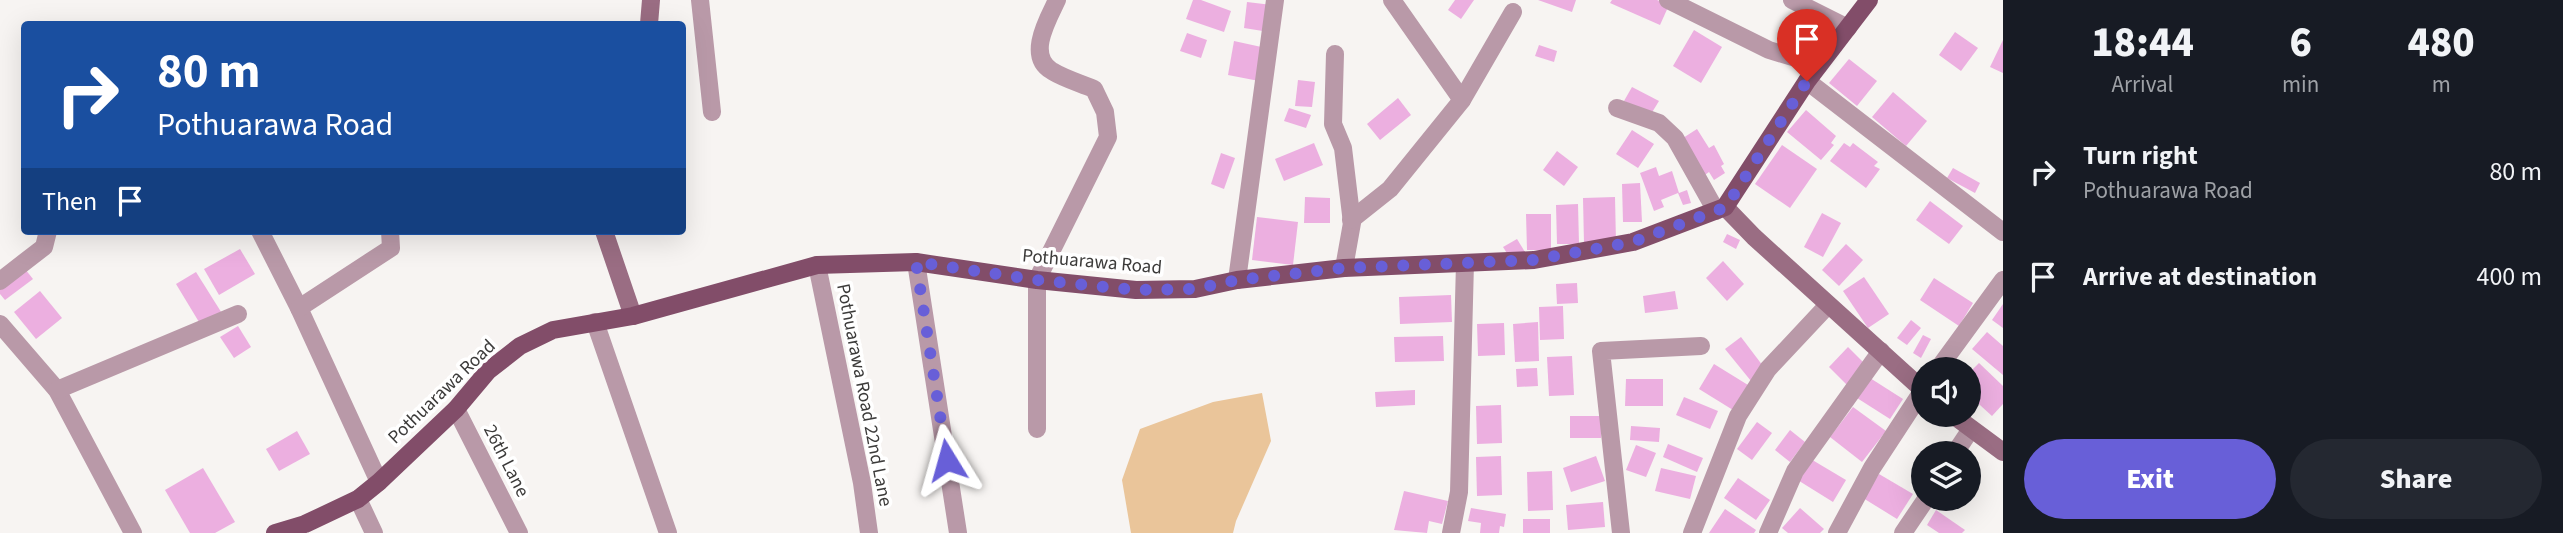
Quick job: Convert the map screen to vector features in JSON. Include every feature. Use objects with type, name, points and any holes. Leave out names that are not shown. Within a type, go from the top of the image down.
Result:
[{"type":"main road","points":[[1721,209],[1807,81],[1869,0]]},
{"type":"main road","name":"Pothuarawa Road","points":[[275,533],[305,524],[358,499],[456,409],[488,371],[520,346],[553,330],[633,316],[817,265],[916,262],[1037,280],[1136,290],[1195,289],[1237,280],[1344,268],[1534,260],[1633,242],[1721,209]]},
{"type":"street","points":[[649,21],[651,0]]},
{"type":"street","points":[[700,0],[712,113]]},
{"type":"street","points":[[1037,429],[1037,280],[1108,137],[1105,112],[1094,89],[1049,70],[1040,52],[1041,36],[1057,0]]},
{"type":"street","points":[[1237,280],[1275,0]]},
{"type":"street","points":[[1392,0],[1462,100]]},
{"type":"street","points":[[1668,0],[1769,50],[1819,65]]},
{"type":"street","points":[[1792,0],[1848,28]]},
{"type":"street","points":[[1352,220],[1390,189],[1462,100],[1513,12]]},
{"type":"street","points":[[1335,54],[1333,124],[1343,148],[1352,220],[1344,268]]},
{"type":"street","points":[[1807,81],[2003,232]]},
{"type":"street","points":[[1618,108],[1659,123],[1675,138],[1721,209],[1911,379]]},
{"type":"street","points":[[0,281],[44,247],[47,235]]},
{"type":"street","points":[[262,235],[299,308],[379,482]]},
{"type":"street","points":[[299,308],[391,248],[390,235]]},
{"type":"street","points":[[605,235],[633,316]]},
{"type":"street","points":[[916,262],[957,533]]},
{"type":"street","points":[[1451,533],[1458,492],[1465,263]]},
{"type":"street","name":"Pothuarawa Road 22nd Lane","points":[[817,265],[862,483],[869,533]]},
{"type":"street","points":[[1947,357],[2003,280]]},
{"type":"street","points":[[1692,533],[1738,416],[1768,369],[1828,305]]},
{"type":"street","points":[[57,390],[238,314]]},
{"type":"street","points":[[595,322],[668,533]]},
{"type":"street","points":[[0,324],[57,390],[133,533]]},
{"type":"street","points":[[1621,533],[1601,351],[1701,346]]},
{"type":"street","points":[[1768,533],[1795,471],[1881,351]]},
{"type":"street","points":[[1837,533],[1872,468],[1911,408]]},
{"type":"street","name":"26th Lane","points":[[456,409],[519,533]]},
{"type":"street","points":[[1968,427],[2003,452]]},
{"type":"street","points":[[1963,441],[1971,429]]},
{"type":"street","points":[[358,499],[374,533]]},
{"type":"street","points":[[1903,533],[1918,511]]},
{"type":"shaded area","points":[[1262,393],[1271,441],[1233,533],[1131,533],[1122,480],[1140,429],[1213,402]]},
{"type":"building","points":[[1193,0],[1201,0],[1231,11],[1224,32],[1186,19]]},
{"type":"building","points":[[1455,0],[1474,0],[1461,19],[1448,10]]},
{"type":"building","points":[[1538,0],[1576,0],[1572,12]]},
{"type":"building","points":[[1612,0],[1657,0],[1669,5],[1660,25],[1610,3]]},
{"type":"building","points":[[1247,2],[1272,5],[1269,32],[1244,28]]},
{"type":"building","points":[[1808,24],[1822,34],[1807,55],[1793,46]]},
{"type":"building","points":[[1694,30],[1722,47],[1701,83],[1673,66]]},
{"type":"building","points":[[1955,32],[1978,48],[1961,71],[1939,55]]},
{"type":"building","points":[[1187,33],[1207,40],[1201,58],[1180,51]]},
{"type":"building","points":[[2003,40],[2003,73],[1990,67]]},
{"type":"building","points":[[1234,41],[1266,48],[1259,81],[1228,75]]},
{"type":"building","points":[[1539,45],[1557,51],[1554,62],[1535,56]]},
{"type":"building","points":[[1849,59],[1877,81],[1857,106],[1829,83]]},
{"type":"building","points":[[1298,80],[1315,82],[1312,107],[1295,106]]},
{"type":"building","points":[[1632,87],[1659,101],[1651,114],[1624,101]]},
{"type":"building","points":[[1893,92],[1927,121],[1906,146],[1872,117]]},
{"type":"building","points":[[1398,98],[1411,115],[1380,140],[1367,124]]},
{"type":"building","points":[[1289,108],[1311,115],[1306,128],[1284,121]]},
{"type":"building","points":[[1806,110],[1836,136],[1831,143],[1834,145],[1821,160],[1787,132]]},
{"type":"building","points":[[1697,129],[1709,148],[1714,145],[1724,164],[1721,166],[1725,173],[1714,180],[1709,172],[1702,177],[1683,138]]},
{"type":"building","points":[[1632,130],[1654,144],[1638,168],[1616,154]]},
{"type":"building","points":[[1314,143],[1323,165],[1284,181],[1275,159]]},
{"type":"building","points":[[1844,143],[1850,147],[1853,143],[1878,162],[1874,166],[1880,169],[1866,188],[1830,161]]},
{"type":"building","points":[[1782,145],[1817,169],[1790,208],[1755,184]]},
{"type":"building","points":[[1557,151],[1578,167],[1564,186],[1543,170]]},
{"type":"building","points":[[1221,153],[1235,158],[1224,189],[1211,184]]},
{"type":"building","points":[[1656,167],[1659,176],[1672,171],[1679,193],[1687,190],[1691,203],[1683,205],[1678,193],[1661,200],[1664,207],[1654,211],[1640,173]]},
{"type":"building","points":[[1953,168],[1980,183],[1975,193],[1947,178]]},
{"type":"building","points":[[1640,183],[1642,222],[1623,222],[1622,184]]},
{"type":"building","points":[[1305,197],[1330,198],[1330,223],[1304,223]]},
{"type":"building","points":[[1615,197],[1616,243],[1584,244],[1583,198]]},
{"type":"building","points":[[1930,201],[1963,226],[1949,244],[1916,220]]},
{"type":"building","points":[[1578,204],[1579,244],[1557,244],[1556,205]]},
{"type":"building","points":[[1822,213],[1841,223],[1823,257],[1804,247]]},
{"type":"building","points":[[1526,214],[1551,214],[1551,250],[1527,250]]},
{"type":"building","points":[[1257,217],[1298,222],[1293,265],[1252,260]]},
{"type":"building","points":[[1727,234],[1740,240],[1736,249],[1723,242]]},
{"type":"building","points":[[1517,239],[1525,252],[1512,261],[1503,247]]},
{"type":"building","points":[[1846,244],[1863,260],[1839,286],[1822,270]]},
{"type":"building","points":[[240,249],[255,274],[219,295],[204,269]]},
{"type":"building","points":[[1723,261],[1744,284],[1727,301],[1706,278]]},
{"type":"building","points":[[21,264],[33,279],[5,300],[0,294],[0,280]]},
{"type":"building","points":[[196,272],[223,315],[202,327],[176,284]]},
{"type":"building","points":[[1864,277],[1889,314],[1868,328],[1843,291]]},
{"type":"building","points":[[1934,278],[1973,303],[1959,326],[1920,300]]},
{"type":"building","points":[[1577,283],[1578,303],[1557,304],[1556,284]]},
{"type":"building","points":[[40,291],[62,318],[36,339],[14,312]]},
{"type":"building","points":[[1675,291],[1678,309],[1645,313],[1643,296]]},
{"type":"building","points":[[1451,295],[1452,322],[1400,324],[1399,297]]},
{"type":"building","points":[[2003,304],[2003,328],[1992,320]]},
{"type":"building","points":[[1563,306],[1564,339],[1540,340],[1539,307]]},
{"type":"building","points":[[1911,320],[1921,328],[1907,345],[1897,338]]},
{"type":"building","points":[[1538,322],[1539,361],[1515,362],[1513,324]]},
{"type":"building","points":[[1504,323],[1505,355],[1478,356],[1477,324]]},
{"type":"building","points":[[238,326],[251,347],[234,358],[220,337]]},
{"type":"building","points":[[1987,332],[2003,346],[2003,375],[1972,349]]},
{"type":"building","points":[[1923,335],[1931,339],[1922,357],[1913,353]]},
{"type":"building","points":[[1443,336],[1444,361],[1395,362],[1394,337]]},
{"type":"building","points":[[1741,337],[1766,370],[1751,381],[1725,349]]},
{"type":"building","points":[[1848,347],[1866,365],[1847,385],[1829,367]]},
{"type":"building","points":[[1572,356],[1574,395],[1549,396],[1547,357]]},
{"type":"building","points":[[1714,364],[1748,385],[1733,410],[1699,389]]},
{"type":"building","points":[[1981,365],[2003,386],[2003,404],[1992,416],[1981,406]]},
{"type":"building","points":[[1537,368],[1538,386],[1517,387],[1516,369]]},
{"type":"building","points":[[1870,378],[1903,399],[1890,419],[1857,398]]},
{"type":"building","points":[[1626,379],[1663,379],[1663,406],[1625,406]]},
{"type":"building","points":[[1415,390],[1415,405],[1376,407],[1375,392]]},
{"type":"building","points":[[1684,397],[1718,411],[1710,429],[1676,415]]},
{"type":"building","points":[[1501,405],[1502,443],[1477,444],[1476,406]]},
{"type":"building","points":[[1853,407],[1886,431],[1862,462],[1830,437]]},
{"type":"building","points":[[1570,416],[1601,416],[1601,438],[1570,438]]},
{"type":"building","points":[[1757,422],[1772,433],[1752,460],[1737,449]]},
{"type":"building","points":[[1631,426],[1660,428],[1659,442],[1630,440]]},
{"type":"building","points":[[1790,430],[1805,442],[1790,462],[1775,450]]},
{"type":"building","points":[[297,431],[310,454],[279,471],[266,449]]},
{"type":"building","points":[[1668,444],[1703,458],[1697,472],[1663,457]]},
{"type":"building","points":[[1636,445],[1656,453],[1646,477],[1626,470]]},
{"type":"building","points":[[1501,456],[1502,495],[1477,496],[1476,457]]},
{"type":"building","points":[[1596,456],[1605,481],[1571,492],[1563,468]]},
{"type":"building","points":[[1809,458],[1846,480],[1833,502],[1796,479]]},
{"type":"building","points":[[203,468],[235,522],[215,533],[190,533],[165,490]]},
{"type":"building","points":[[1661,468],[1696,476],[1690,499],[1655,491]]},
{"type":"building","points":[[1552,471],[1553,510],[1528,511],[1527,472]]},
{"type":"building","points":[[1879,474],[1911,493],[1897,519],[1863,498]]},
{"type":"building","points":[[1738,478],[1770,500],[1756,520],[1724,498]]},
{"type":"building","points":[[1404,491],[1448,501],[1442,524],[1429,521],[1427,533],[1394,530]]},
{"type":"building","points":[[1603,502],[1605,527],[1568,530],[1566,505]]},
{"type":"building","points":[[1471,508],[1506,514],[1504,527],[1500,526],[1499,533],[1480,533],[1481,523],[1468,521]]},
{"type":"building","points":[[1800,508],[1824,529],[1820,533],[1788,533],[1782,528]]},
{"type":"building","points":[[1725,509],[1756,530],[1754,533],[1709,533]]},
{"type":"building","points":[[1937,511],[1965,530],[1962,533],[1939,533],[1927,525]]},
{"type":"building","points":[[1523,519],[1550,519],[1550,533],[1523,533]]},
{"type":"route","points":[[947,460],[916,262],[1037,280],[1136,290],[1195,289],[1237,280],[1344,268],[1534,260],[1633,242],[1726,207],[1807,81]]}]
